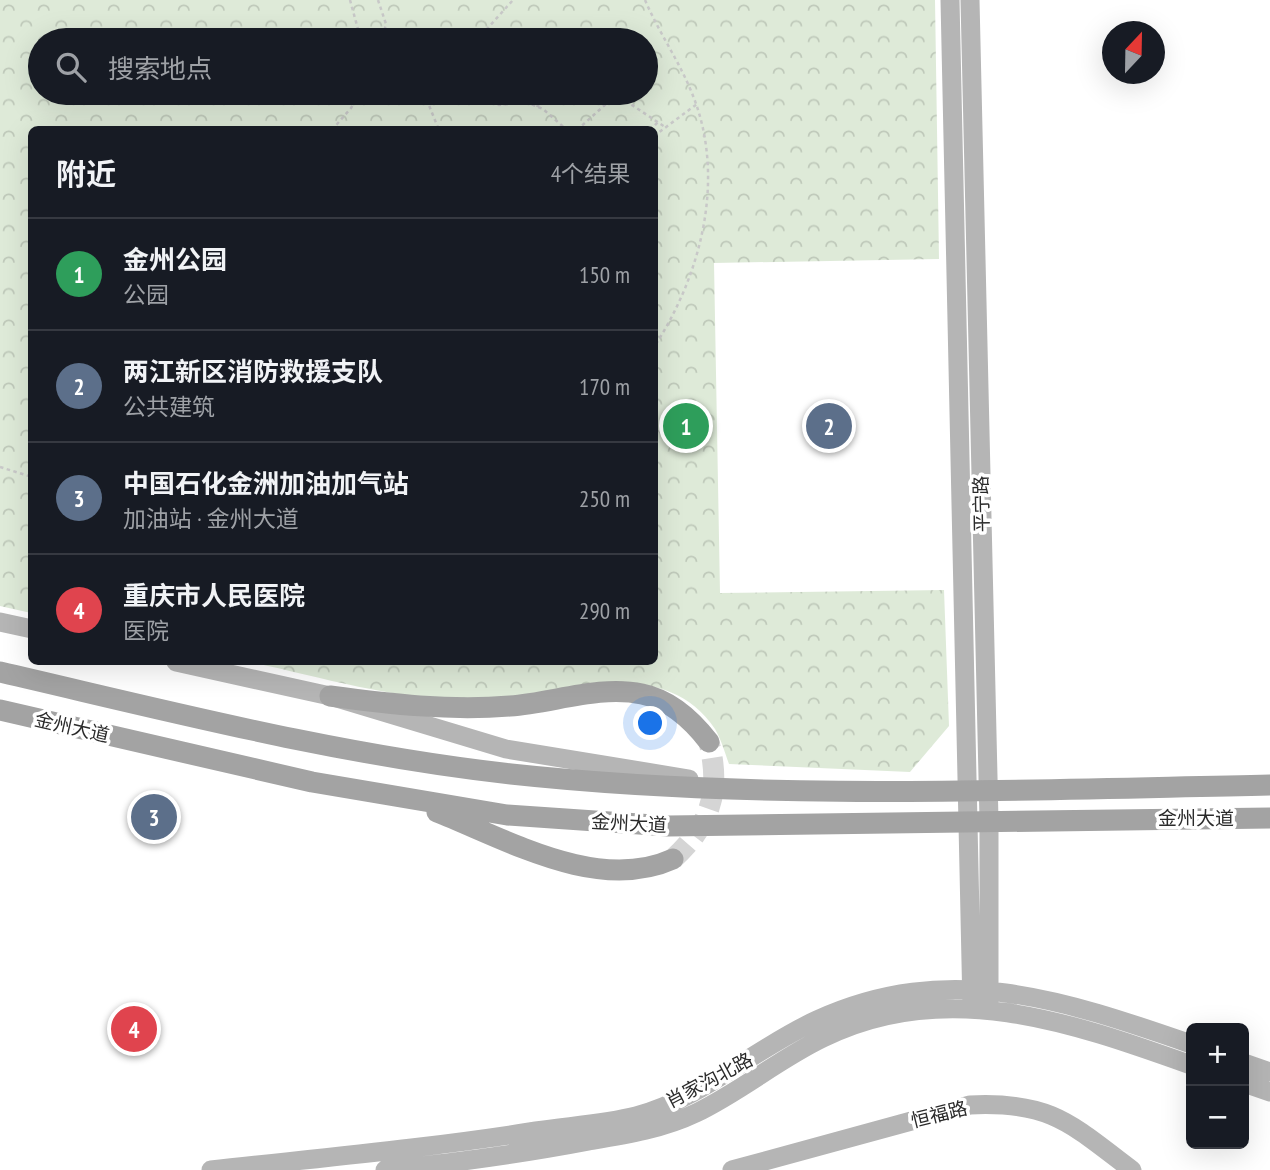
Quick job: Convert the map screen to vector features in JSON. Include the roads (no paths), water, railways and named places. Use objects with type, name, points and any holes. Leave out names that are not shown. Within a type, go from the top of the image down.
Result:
[{"type":"main road","name":"平宁路","points":[[950,0],[979,820],[980,998]]},
{"type":"main road","name":"平宁路","points":[[970,0],[977,790]]},
{"type":"main road","points":[[0,622],[28,628]]},
{"type":"main road","points":[[190,665],[330,696],[399,706],[513,706],[610,692],[642,694],[668,703],[694,721],[709,743]]},
{"type":"main road","name":"金州大道","points":[[0,672],[320,746],[509,774],[665,787],[977,790],[1270,785]]},
{"type":"main road","points":[[330,696],[506,749],[744,788]]},
{"type":"main road","name":"金州大道","points":[[6,712],[312,782],[507,815],[668,826],[1270,818]]},
{"type":"main road","points":[[396,796],[560,860],[592,868],[623,872],[651,869],[674,859]]},
{"type":"main road","name":"肖家沟北路","points":[[211,1170],[495,1138],[636,1116],[690,1095],[816,1020],[861,1004],[915,992],[1106,1015],[1186,1042]]},
{"type":"main road","name":"肖家沟北路","points":[[385,1170],[499,1164],[639,1132],[695,1113],[824,1037],[866,1022],[980,998],[1103,1034],[1186,1063]]},
{"type":"main road","points":[[1249,1065],[1270,1072]]},
{"type":"main road","points":[[1249,1085],[1270,1092]]},
{"type":"main road","name":"恒福路","points":[[732,1170],[970,1104],[1009,1103],[1042,1110],[1075,1127],[1132,1170]]},
{"type":"main road","points":[[495,1138],[499,1164]]},
{"type":"tunnel","points":[[673,859],[696,833],[710,806],[714,776],[709,742]]},
{"type":"place","name":"金州公园","points":[[686,426]]},
{"type":"place","name":"两江新区消防救援支队","points":[[829,426]]},
{"type":"place","name":"中国石化金洲加油加气站","points":[[154,817]]},
{"type":"place","name":"重庆市人民医院","points":[[134,1029]]}]
